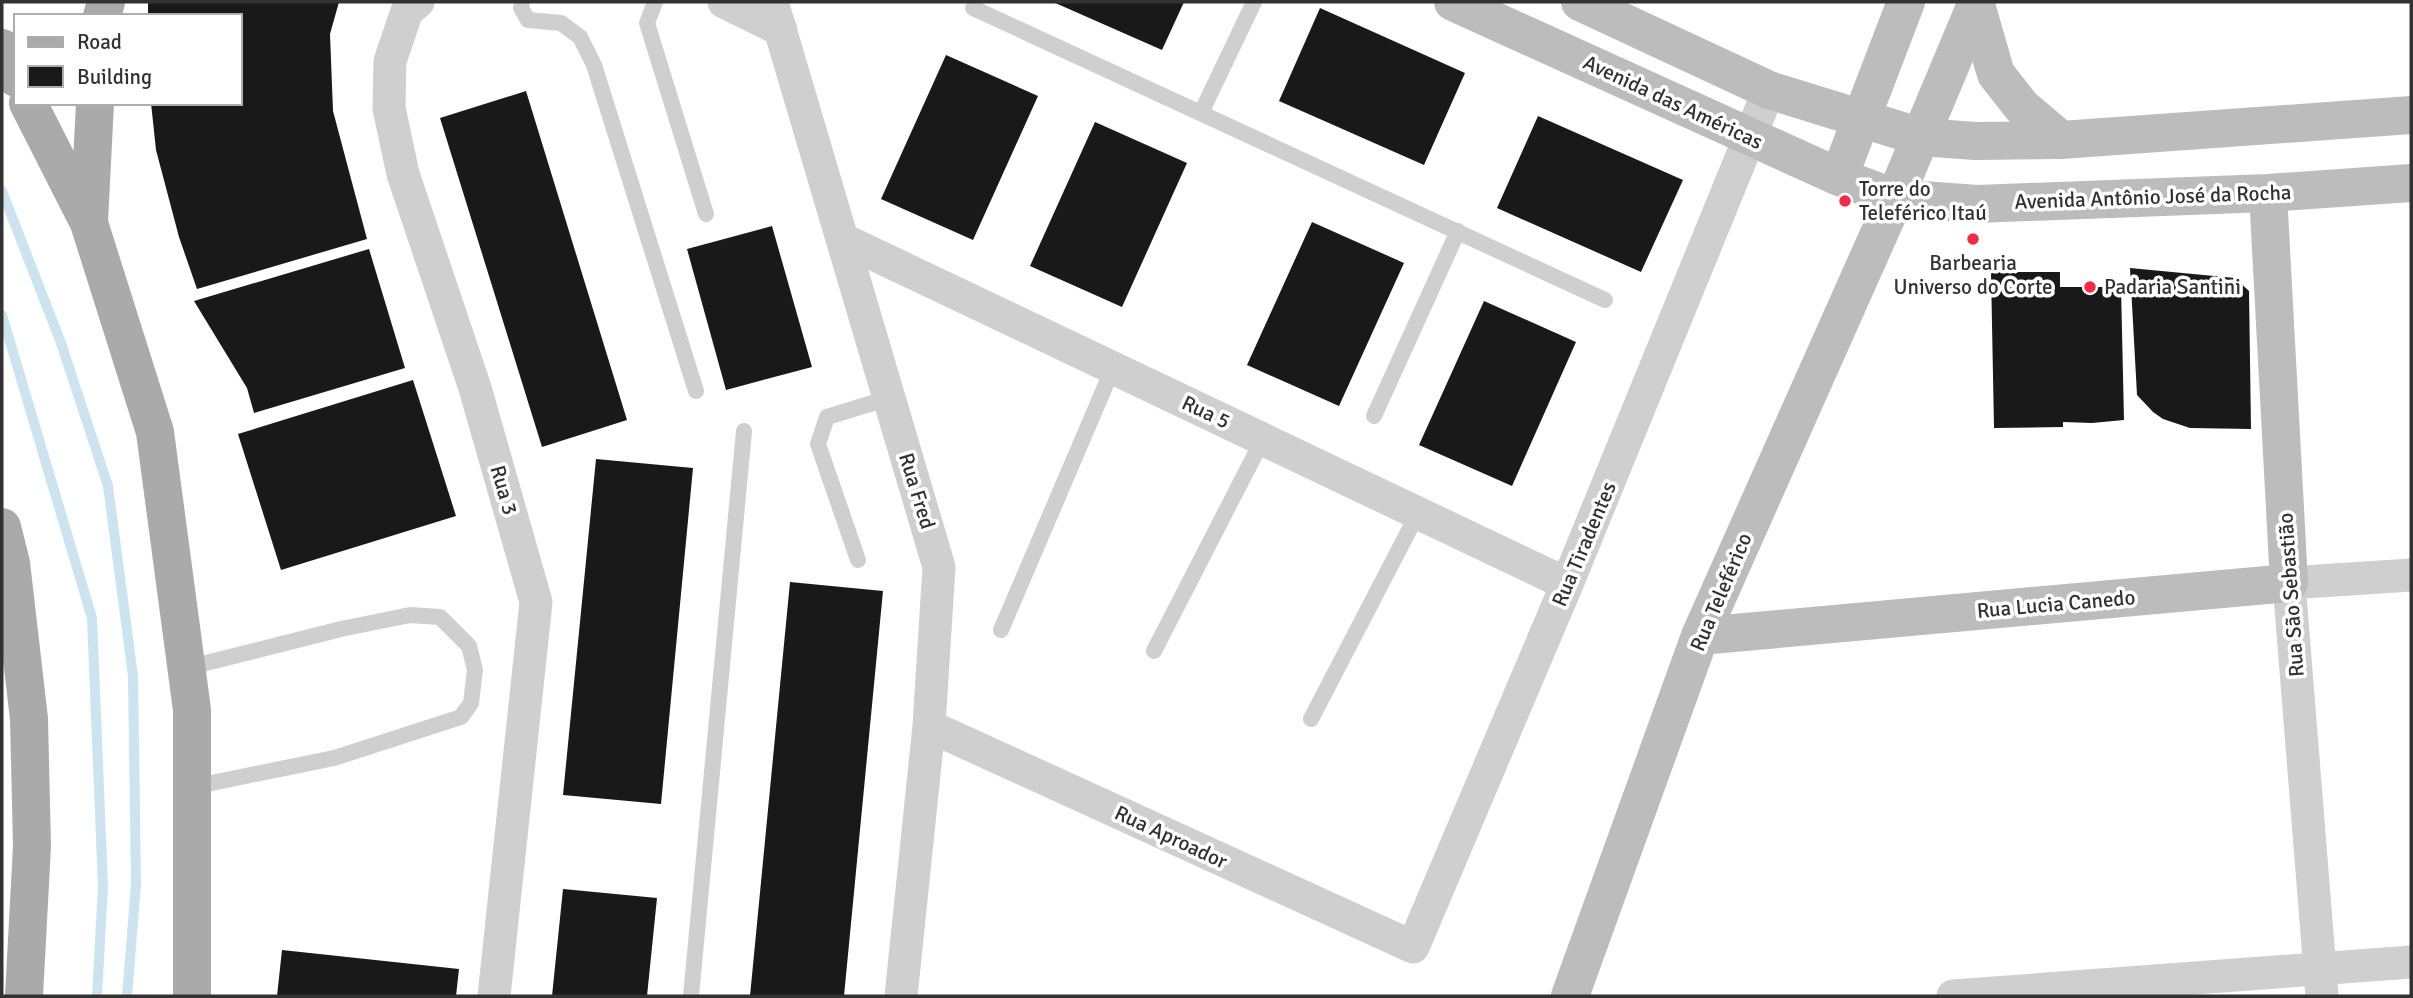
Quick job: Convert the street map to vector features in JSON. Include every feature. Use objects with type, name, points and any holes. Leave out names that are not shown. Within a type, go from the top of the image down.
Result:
[{"type":"main road","points":[[2,48],[14,74]]},
{"type":"main road","points":[[29,105],[89,223],[155,432],[192,709],[192,996]]},
{"type":"main road","points":[[89,223],[95,105]]},
{"type":"main road","points":[[2,527],[10,562],[29,719],[32,846],[24,996]]},
{"type":"street","name":"Rua 3","points":[[418,2],[407,10],[390,61],[389,108],[403,174],[475,388],[536,602],[494,996]]},
{"type":"street","points":[[724,2],[776,16]]},
{"type":"street","name":"Avenida das Américas","points":[[1453,2],[1751,138],[1839,177],[1895,198]]},
{"type":"street","points":[[1580,2],[1769,90],[1921,137],[1975,141],[2061,140],[2411,115]]},
{"type":"street","points":[[1839,177],[1906,2]]},
{"type":"street","points":[[1976,3],[1996,74],[2022,107],[2061,140]]},
{"type":"street","name":"Rua Teleférico","points":[[1570,996],[1700,636],[1895,198],[1976,3]]},
{"type":"street","name":"Rua Fred","points":[[776,16],[939,567],[929,726],[901,996]]},
{"type":"street","name":"Rua Tiradentes","points":[[1413,947],[1567,584],[1769,90]]},
{"type":"street","name":"Avenida Antônio José da Rocha","points":[[1895,198],[1977,204],[2268,193],[2411,183]]},
{"type":"street","name":"Rua São Sebastião","points":[[2268,193],[2289,583],[2322,982]]},
{"type":"street","name":"Rua 5","points":[[844,240],[1567,584]]},
{"type":"street","name":"Rua Lucia Canedo","points":[[1700,636],[2289,583],[2411,575]]},
{"type":"street","name":"Rua Aproador","points":[[929,726],[1413,947]]},
{"type":"street","points":[[1952,996],[2322,982],[2411,962]]},
{"type":"lane","points":[[522,2],[521,8],[528,20],[561,23],[580,37],[594,65],[696,391]]},
{"type":"lane","points":[[655,2],[647,23],[706,214]]},
{"type":"lane","points":[[1201,113],[1254,2]]},
{"type":"lane","points":[[973,8],[1605,300]]},
{"type":"lane","points":[[1374,416],[1458,231]]},
{"type":"lane","points":[[1001,630],[1113,368]]},
{"type":"lane","points":[[858,560],[818,444],[827,417],[889,398]]},
{"type":"lane","points":[[691,996],[744,431]]},
{"type":"lane","points":[[1154,651],[1263,439]]},
{"type":"lane","points":[[1311,719],[1418,513]]},
{"type":"lane","points":[[186,668],[341,629],[410,615],[440,617],[469,646],[475,670],[471,703],[461,717],[334,758],[192,787]]},
{"type":"building","points":[[148,2],[339,2],[330,34],[333,111],[367,239],[197,289],[179,237],[156,150],[151,105],[242,105],[242,14],[148,14]]},
{"type":"building","points":[[1053,2],[1184,2],[1162,50]]},
{"type":"building","points":[[1320,8],[1465,73],[1424,165],[1279,101]]},
{"type":"building","points":[[946,55],[1038,96],[973,240],[881,199]]},
{"type":"building","points":[[526,91],[627,420],[542,447],[440,118]]},
{"type":"building","points":[[1538,116],[1683,180],[1641,272],[1497,208]]},
{"type":"building","points":[[1095,122],[1187,163],[1122,307],[1030,266]]},
{"type":"building","points":[[1312,222],[1404,263],[1339,406],[1247,365]]},
{"type":"building","points":[[772,226],[812,367],[726,390],[687,249]]},
{"type":"building","points":[[369,249],[405,368],[254,413],[247,388],[194,301]]},
{"type":"building","points":[[2130,268],[2235,278],[2249,291],[2251,429],[2190,428],[2163,419],[2137,395]]},
{"type":"building","points":[[1991,272],[2060,272],[2060,287],[2121,287],[2124,420],[2063,422],[2063,427],[1994,428]]},
{"type":"building","points":[[1484,301],[1576,342],[1512,486],[1419,445]]},
{"type":"building","points":[[413,380],[456,516],[281,570],[238,434]]},
{"type":"building","points":[[596,459],[693,468],[661,804],[563,795]]},
{"type":"building","points":[[790,582],[883,591],[844,996],[750,996]]},
{"type":"building","points":[[563,889],[657,898],[647,996],[552,996]]},
{"type":"building","points":[[282,950],[459,969],[456,996],[277,996]]},
{"type":"waterway","points":[[2,191],[61,343],[108,486],[133,676],[136,885],[127,996]]},
{"type":"waterway","points":[[2,315],[92,618],[103,887],[97,996]]},
{"type":"place","name":"Torre do Teleférico Itaú","points":[[1845,201]]},
{"type":"place","name":"Barbearia Universo do Corte","points":[[1973,239]]},
{"type":"place","name":"Padaria Santini","points":[[2090,287]]}]
